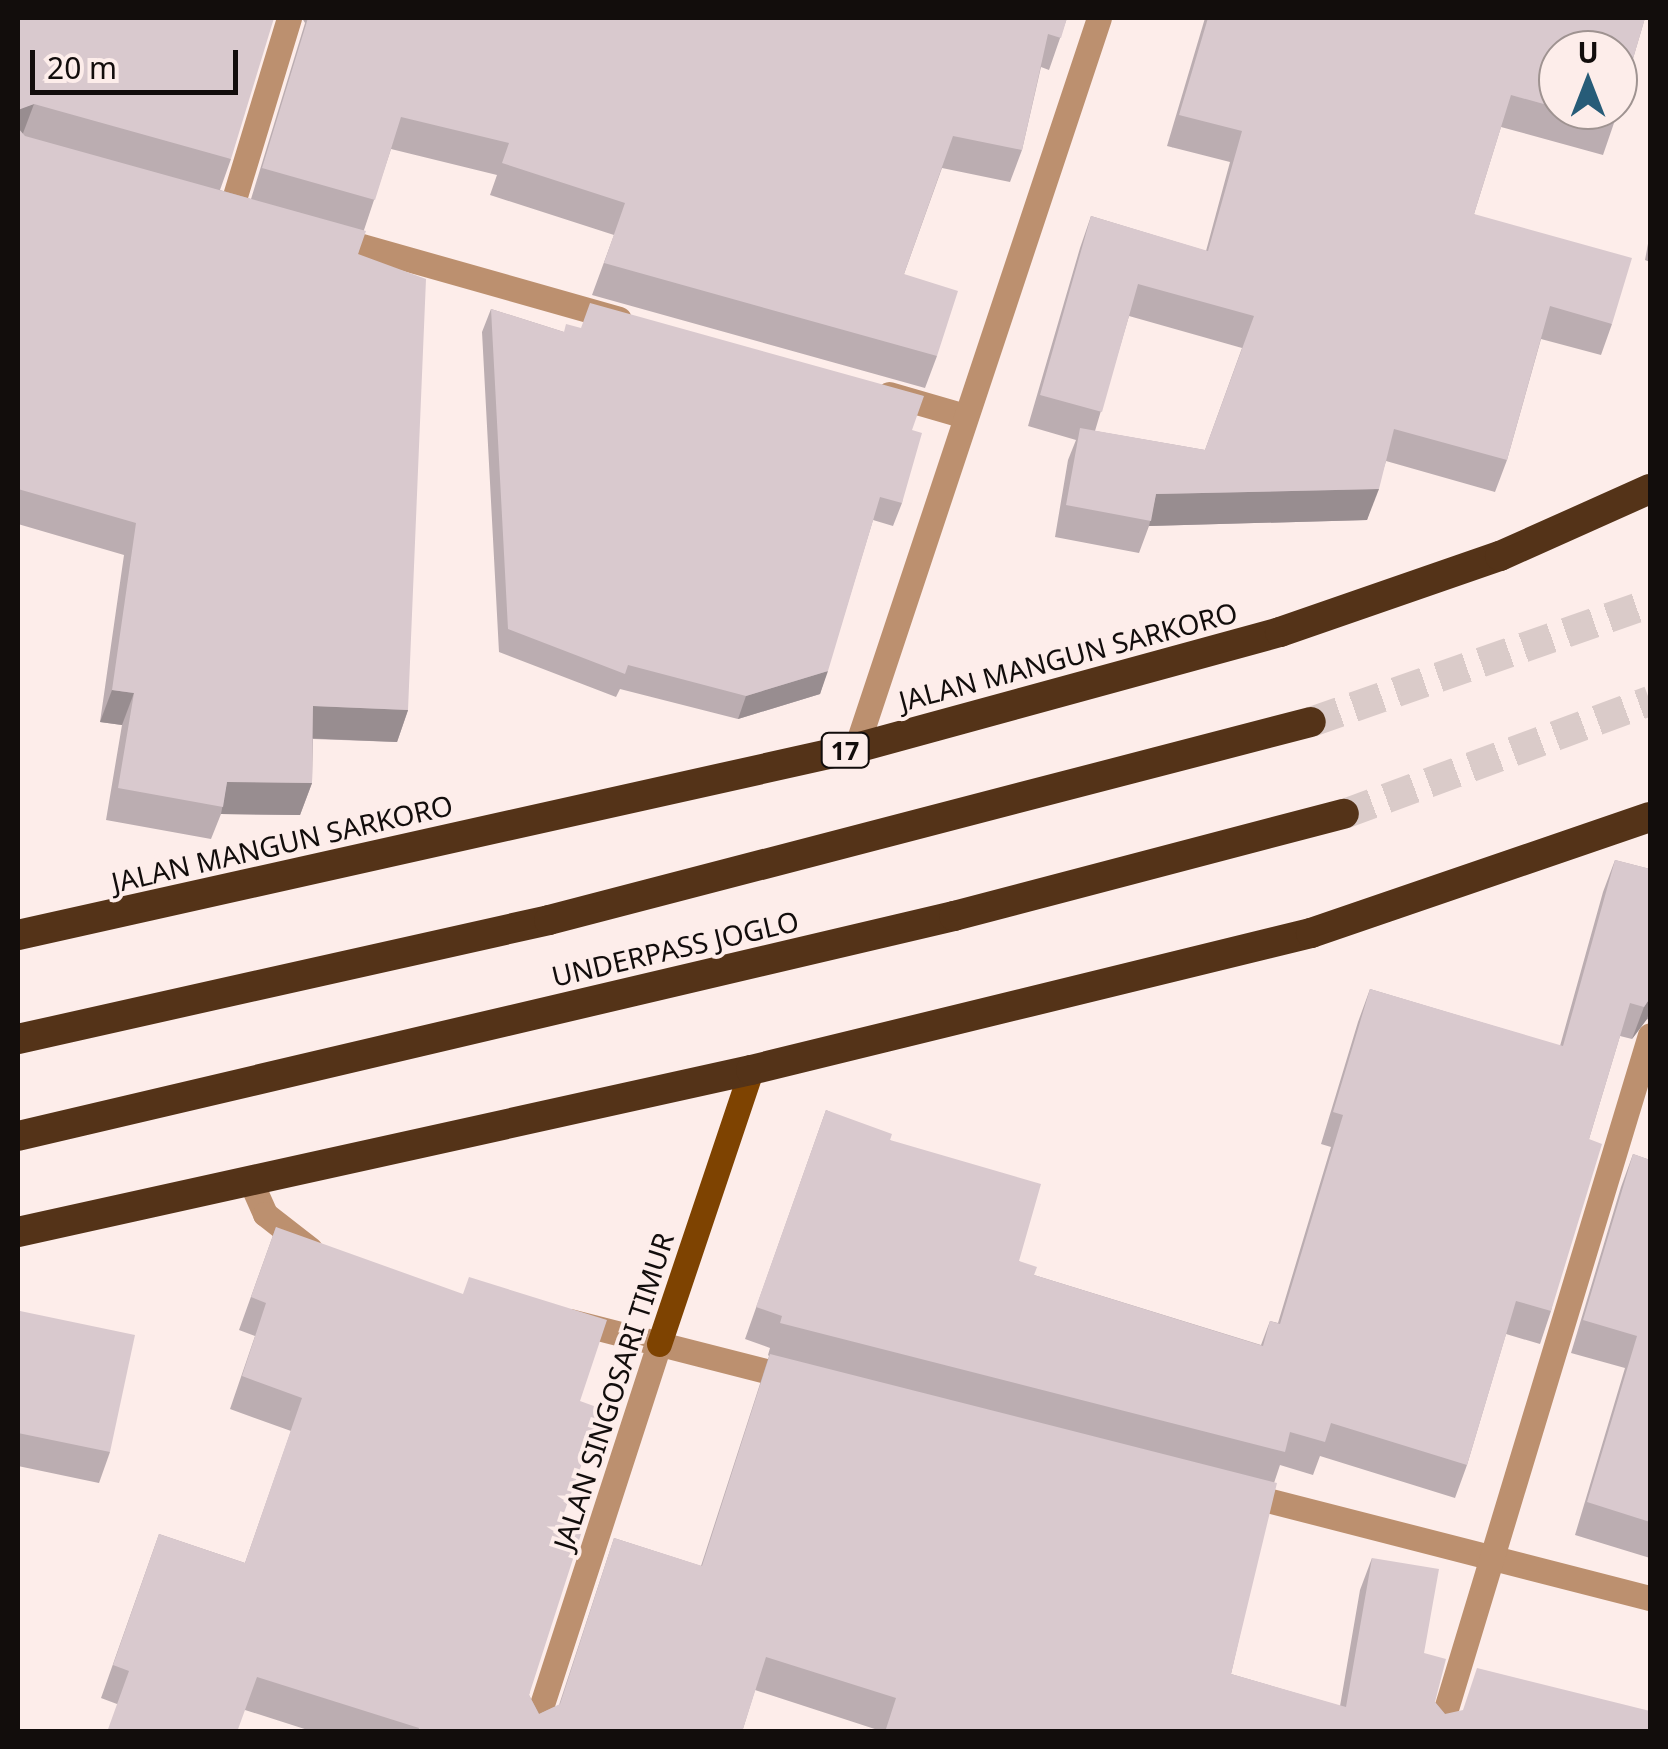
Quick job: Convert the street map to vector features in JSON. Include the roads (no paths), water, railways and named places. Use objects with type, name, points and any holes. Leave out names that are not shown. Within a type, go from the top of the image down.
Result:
[{"type":"highway","name":"JALAN MANGUN SARKORO","points":[[18,936],[856,748],[1280,632],[1500,556],[1650,489]]},
{"type":"highway","name":"UNDERPASS JOGLO","points":[[18,1039],[587,910],[1311,722]]},
{"type":"highway","name":"UNDERPASS JOGLO","points":[[18,1136],[954,916],[1344,814]]},
{"type":"highway","points":[[18,1232],[752,1070],[1311,933],[1650,817]]},
{"type":"main road","name":"JALAN SINGOSARI TIMUR","points":[[659,1344],[752,1070]]},
{"type":"street","points":[[231,209],[289,18]]},
{"type":"street","points":[[856,748],[1099,18]]},
{"type":"street","points":[[304,230],[650,328]]},
{"type":"street","points":[[854,384],[966,416]]},
{"type":"street","points":[[1439,1732],[1650,1035]]},
{"type":"street","points":[[250,1180],[265,1214],[308,1249],[328,1255]]},
{"type":"street","points":[[549,1316],[810,1383]]},
{"type":"street","name":"JALAN SINGOSARI TIMUR","points":[[533,1732],[659,1344]]},
{"type":"street","points":[[1227,1489],[1650,1598]]},
{"type":"tunnel","points":[[1311,722],[1650,603]]},
{"type":"tunnel","points":[[1344,814],[1650,701]]}]
